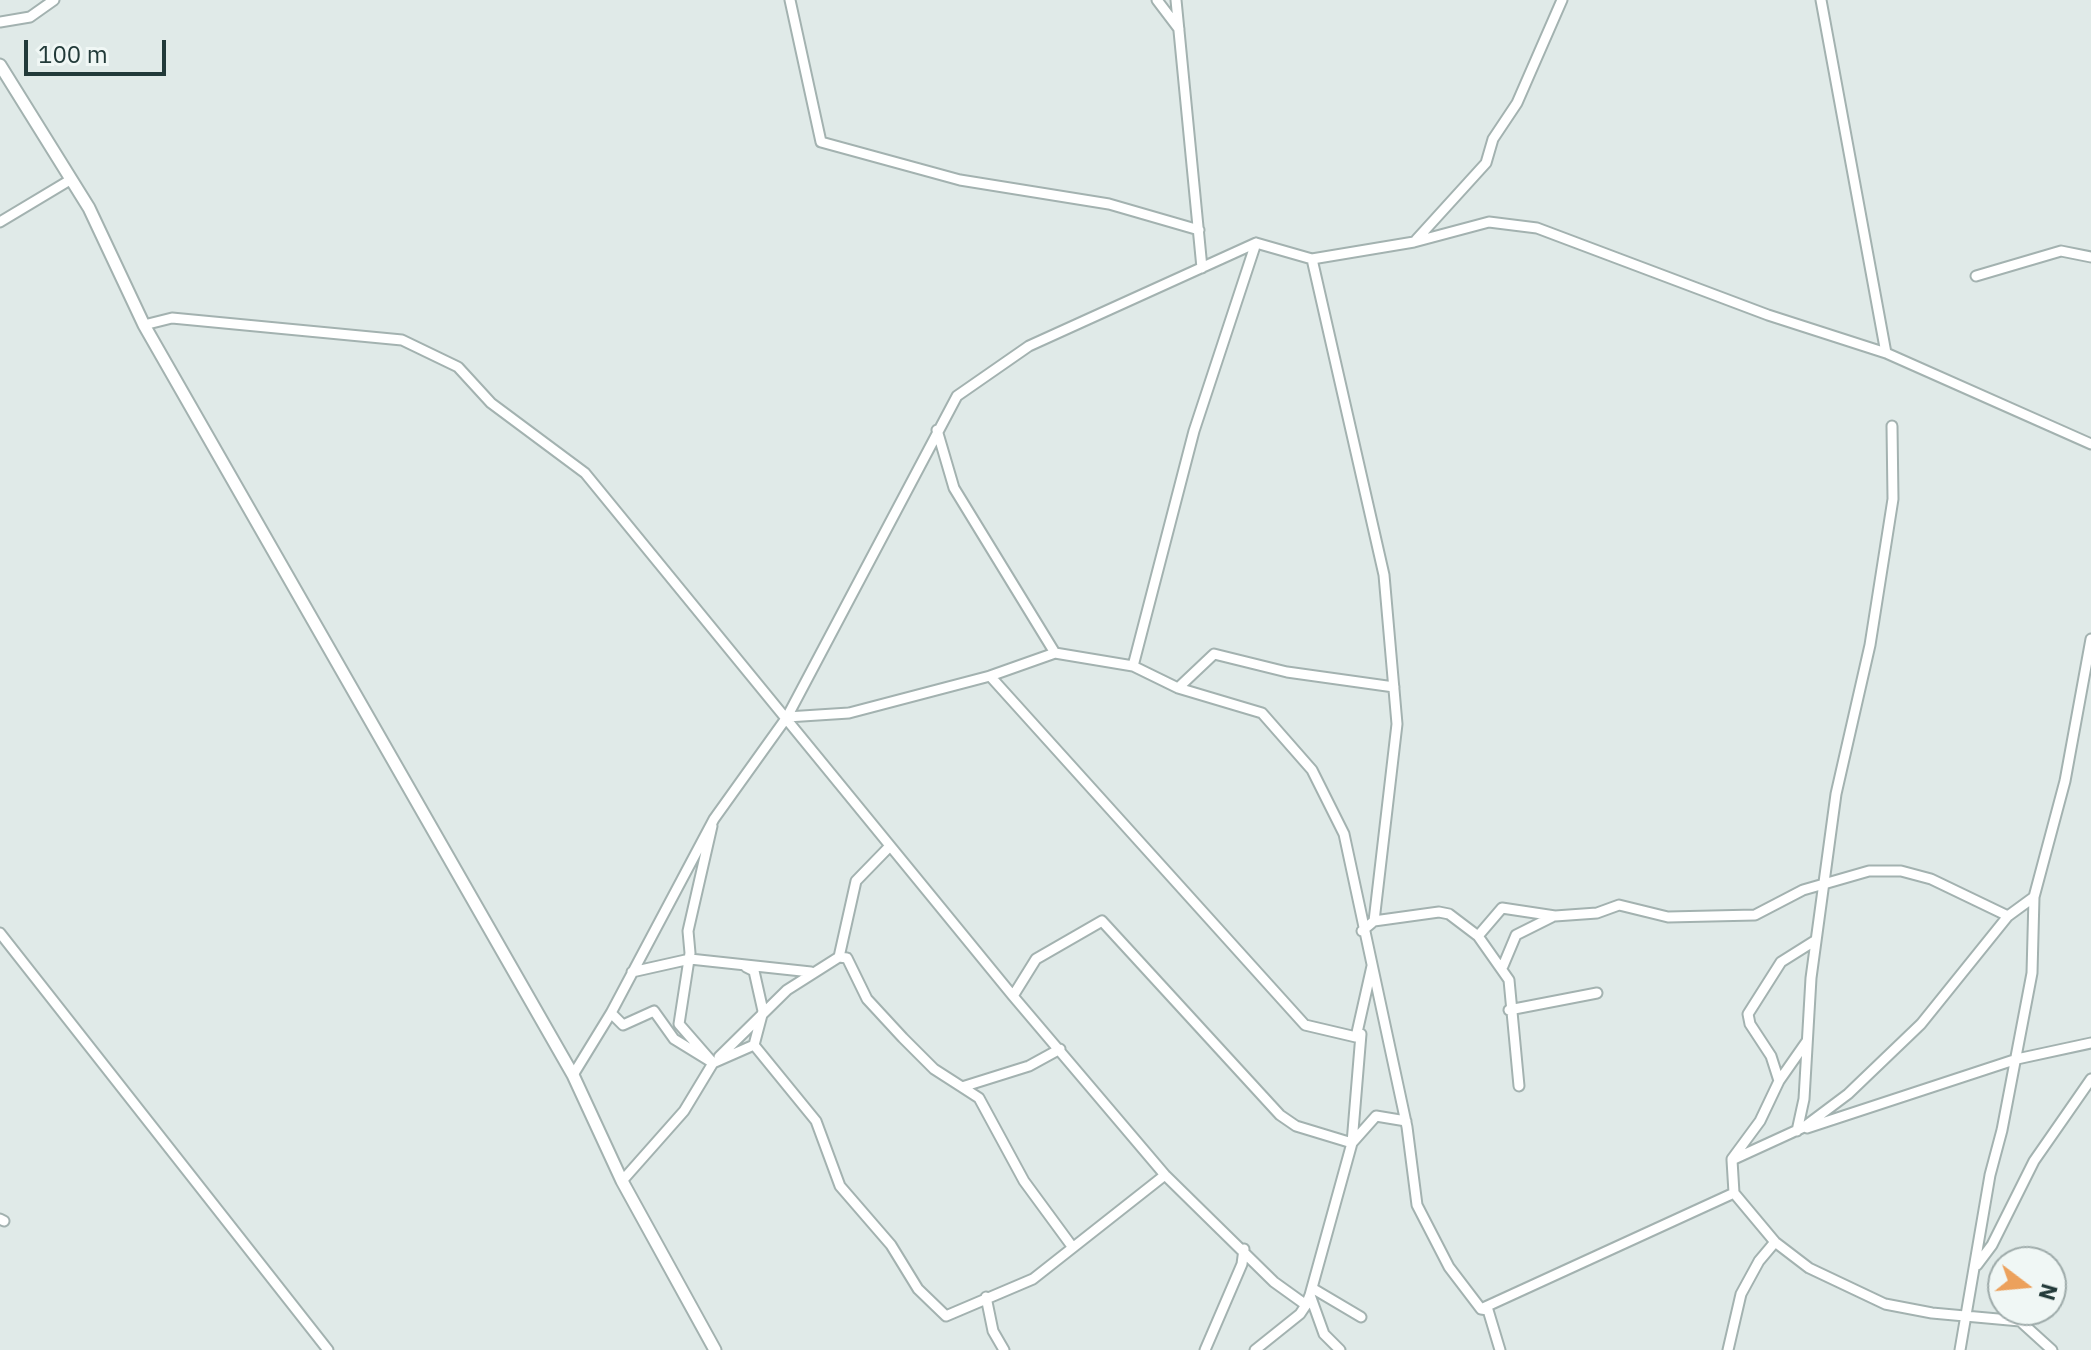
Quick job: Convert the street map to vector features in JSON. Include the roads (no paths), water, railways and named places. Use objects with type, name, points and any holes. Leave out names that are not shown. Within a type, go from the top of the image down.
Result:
[{"type":"street","points":[[0,22],[30,17],[54,0]]},
{"type":"street","points":[[790,0],[821,142],[960,180],[1109,204],[1199,230]]},
{"type":"street","points":[[1157,0],[1182,32]]},
{"type":"street","points":[[1176,0],[1182,32],[1186,116],[1202,268]]},
{"type":"street","points":[[1414,242],[1486,163],[1493,139],[1517,103],[1562,0]]},
{"type":"street","points":[[1821,0],[1886,353]]},
{"type":"street","points":[[0,65],[89,208],[144,325],[573,1075],[622,1181],[715,1350]]},
{"type":"street","points":[[0,222],[70,180]]},
{"type":"street","points":[[573,1075],[611,1013],[714,819],[787,717],[957,396],[1029,346],[1256,243],[1312,259],[1414,242],[1489,222],[1537,228],[1768,315],[1886,353],[2091,444]]},
{"type":"street","points":[[1133,666],[1194,431],[1256,243]]},
{"type":"street","points":[[1976,276],[2061,251],[2091,257]]},
{"type":"street","points":[[1312,259],[1384,575],[1397,724],[1374,921]]},
{"type":"street","points":[[144,325],[172,318],[352,333],[402,340],[458,367],[491,403],[585,473],[1013,996],[1165,1175],[1244,1249],[1274,1282],[1361,1317]]},
{"type":"street","points":[[1797,1131],[1804,1099],[1816,940],[1836,794],[1870,645],[1887,545],[1893,499],[1892,426]]},
{"type":"street","points":[[937,430],[954,488],[1055,653]]},
{"type":"street","points":[[1960,1350],[1990,1175],[2017,1059],[2032,973],[2034,897],[2065,781],[2091,639]]},
{"type":"street","points":[[787,717],[849,713],[990,676],[1055,653],[1133,666],[1178,688],[1262,713],[1312,770],[1344,834],[1362,931],[1373,962],[1406,1121],[1417,1205],[1449,1267],[1481,1309],[1488,1310],[1500,1350]]},
{"type":"street","points":[[1178,688],[1214,654],[1287,672],[1394,687]]},
{"type":"street","points":[[990,676],[1305,1025],[1356,1037],[1361,1034],[1352,1143],[1309,1296],[1300,1314],[1255,1350]]},
{"type":"street","points":[[713,1063],[679,1024],[690,959],[688,931],[714,819]]},
{"type":"street","points":[[839,957],[856,881],[890,846]]},
{"type":"street","points":[[1478,936],[1502,908],[1555,916],[1597,913],[1619,905],[1668,917],[1755,915],[1792,895],[1869,871],[1901,871],[1931,879],[2008,916]]},
{"type":"street","points":[[1797,1131],[1848,1094],[1921,1024],[2008,916],[2034,897]]},
{"type":"street","points":[[1362,931],[1374,921],[1439,912],[1449,914],[1478,936],[1503,966],[1509,980],[1509,1010],[1519,1086]]},
{"type":"street","points":[[1503,966],[1516,935],[1555,916]]},
{"type":"street","points":[[1013,996],[1036,959],[1102,921],[1280,1115],[1296,1126],[1352,1143]]},
{"type":"street","points":[[0,933],[328,1350]]},
{"type":"street","points":[[1779,1081],[1771,1056],[1750,1024],[1748,1014],[1781,962],[1816,940]]},
{"type":"street","points":[[622,1181],[684,1111],[713,1063],[763,1011],[811,972],[839,957],[847,958],[867,999],[903,1038],[934,1069],[979,1098],[1024,1181],[1071,1245]]},
{"type":"street","points":[[632,972],[690,959],[811,972]]},
{"type":"street","points":[[736,962],[754,971],[763,1011],[754,1045]]},
{"type":"street","points":[[1356,1037],[1373,962]]},
{"type":"street","points":[[1509,1010],[1597,993]]},
{"type":"street","points":[[611,1013],[623,1025],[654,1011],[674,1039],[713,1063]]},
{"type":"street","points":[[1807,1041],[1779,1081],[1760,1121],[1732,1160],[1734,1193],[1775,1242],[1809,1268],[1885,1304],[2020,1321],[2052,1350]]},
{"type":"street","points":[[1732,1160],[1797,1131],[2017,1059],[2091,1043]]},
{"type":"street","points":[[713,1063],[754,1045]]},
{"type":"street","points":[[754,1045],[816,1121],[840,1186],[891,1245],[918,1289],[946,1316],[1033,1279],[1071,1245],[1165,1175]]},
{"type":"street","points":[[962,1087],[999,1077],[1060,1049]]},
{"type":"street","points":[[1975,1268],[1992,1245],[2034,1161],[2091,1079]]},
{"type":"street","points":[[1352,1143],[1376,1116],[1406,1121]]},
{"type":"street","points":[[1481,1309],[1734,1193]]},
{"type":"street","points":[[1728,1350],[1741,1294],[1759,1261],[1775,1242]]},
{"type":"street","points":[[1205,1350],[1242,1264],[1244,1249]]},
{"type":"street","points":[[1309,1296],[1324,1334],[1340,1350]]},
{"type":"street","points":[[986,1297],[993,1331],[1004,1350]]}]
